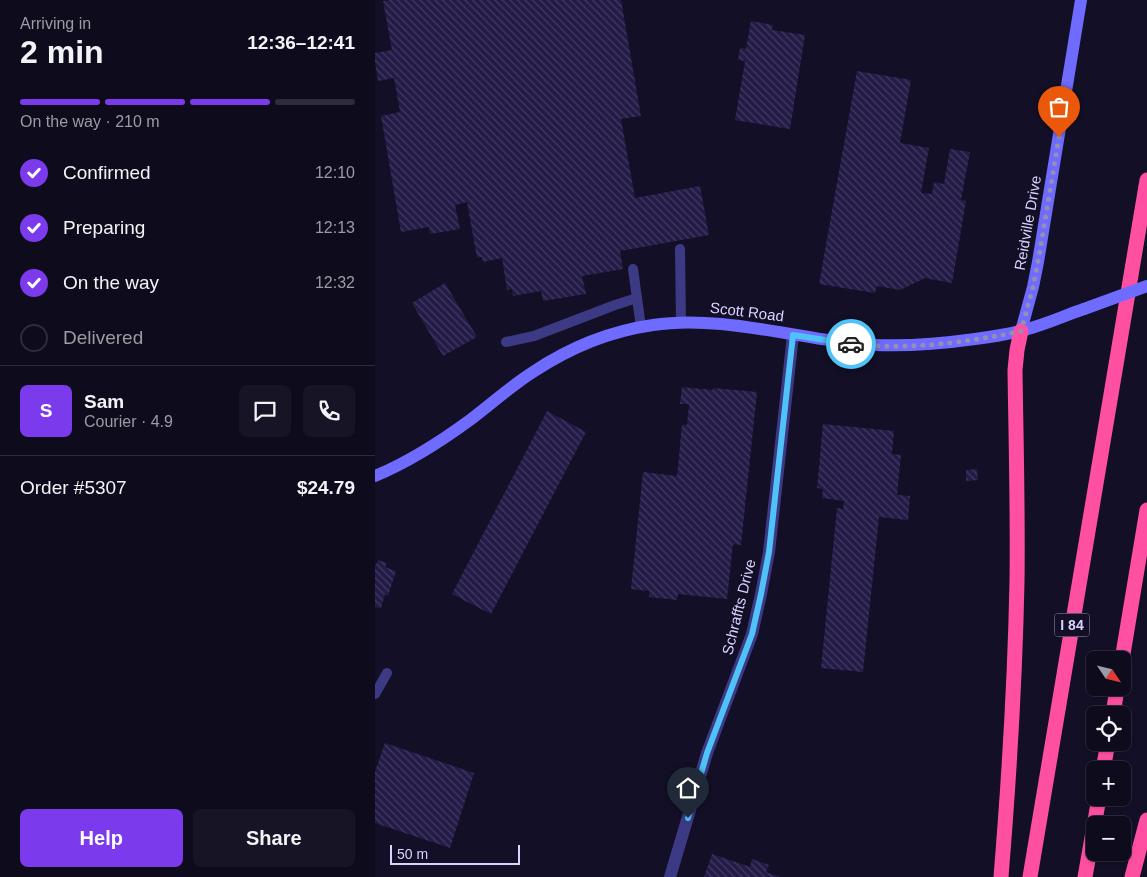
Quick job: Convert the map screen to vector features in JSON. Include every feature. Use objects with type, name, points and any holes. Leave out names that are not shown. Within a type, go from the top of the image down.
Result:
[{"type":"highway","name":"I 84","points":[[1030,877],[1147,180]]},
{"type":"highway","points":[[1001,877],[1014,669],[1017,520],[1015,370],[1021,331]]},
{"type":"highway","points":[[1124,651],[1147,510]]},
{"type":"highway","points":[[1085,877],[1098,806]]},
{"type":"highway","points":[[1132,877],[1147,820]]},
{"type":"main road","name":"Reidville Drive","points":[[1021,331],[1038,262],[1081,0]]},
{"type":"main road","name":"Scott Road","points":[[375,476],[406,462],[443,439],[524,378],[551,361],[589,343],[641,327],[681,322],[711,323],[858,344],[908,346],[965,340],[1021,331],[1147,286]]},
{"type":"street","name":"Schraffts Drive","points":[[670,877],[707,753],[752,634],[769,552],[793,335]]},
{"type":"lane","points":[[680,249],[681,322]]},
{"type":"lane","points":[[633,269],[641,327]]},
{"type":"lane","points":[[506,342],[534,336],[637,298]]},
{"type":"lane","points":[[375,694],[387,673]]},
{"type":"building","points":[[621,0],[641,116],[621,119],[635,198],[700,186],[709,235],[620,251],[623,269],[582,276],[586,294],[543,301],[541,291],[513,296],[512,289],[507,290],[502,258],[483,262],[482,257],[477,258],[467,202],[455,205],[460,229],[430,234],[429,227],[401,232],[381,116],[400,112],[394,78],[378,81],[375,62],[375,53],[392,50],[383,1]]},
{"type":"building","points":[[751,21],[773,25],[772,30],[805,35],[790,129],[735,120],[745,61],[738,60],[740,48],[746,49]]},
{"type":"building","points":[[857,71],[911,80],[900,143],[929,148],[921,193],[932,194],[934,182],[944,184],[950,149],[970,152],[961,200],[966,201],[952,283],[925,278],[900,290],[877,286],[875,293],[819,284]]},
{"type":"building","points":[[445,283],[477,337],[443,356],[412,303]]},
{"type":"building","points":[[682,387],[757,392],[741,545],[733,544],[727,599],[678,594],[677,600],[649,597],[649,591],[631,589],[643,472],[677,476],[682,425],[687,425],[689,404],[680,404]]},
{"type":"building","points":[[547,411],[586,432],[491,614],[452,594]]},
{"type":"building","points":[[823,424],[894,431],[892,454],[901,455],[897,495],[910,496],[908,520],[879,517],[863,672],[821,668],[837,508],[843,509],[844,501],[822,498],[823,489],[817,488]]},
{"type":"building","points":[[977,469],[978,480],[966,481],[966,470]]},
{"type":"building","points":[[378,560],[387,563],[385,567],[396,571],[388,596],[385,594],[381,608],[375,607],[375,565]]},
{"type":"building","points":[[385,743],[474,773],[450,848],[375,823],[375,772]]},
{"type":"building","points":[[712,854],[750,867],[752,859],[769,865],[766,872],[780,877],[704,877]]},
{"type":"way so far","points":[[851,344],[877,346],[928,345],[1021,331],[1038,262],[1059,137]]},
{"type":"route","points":[[688,818],[707,753],[752,634],[761,594],[769,552],[793,335],[851,344]]}]
